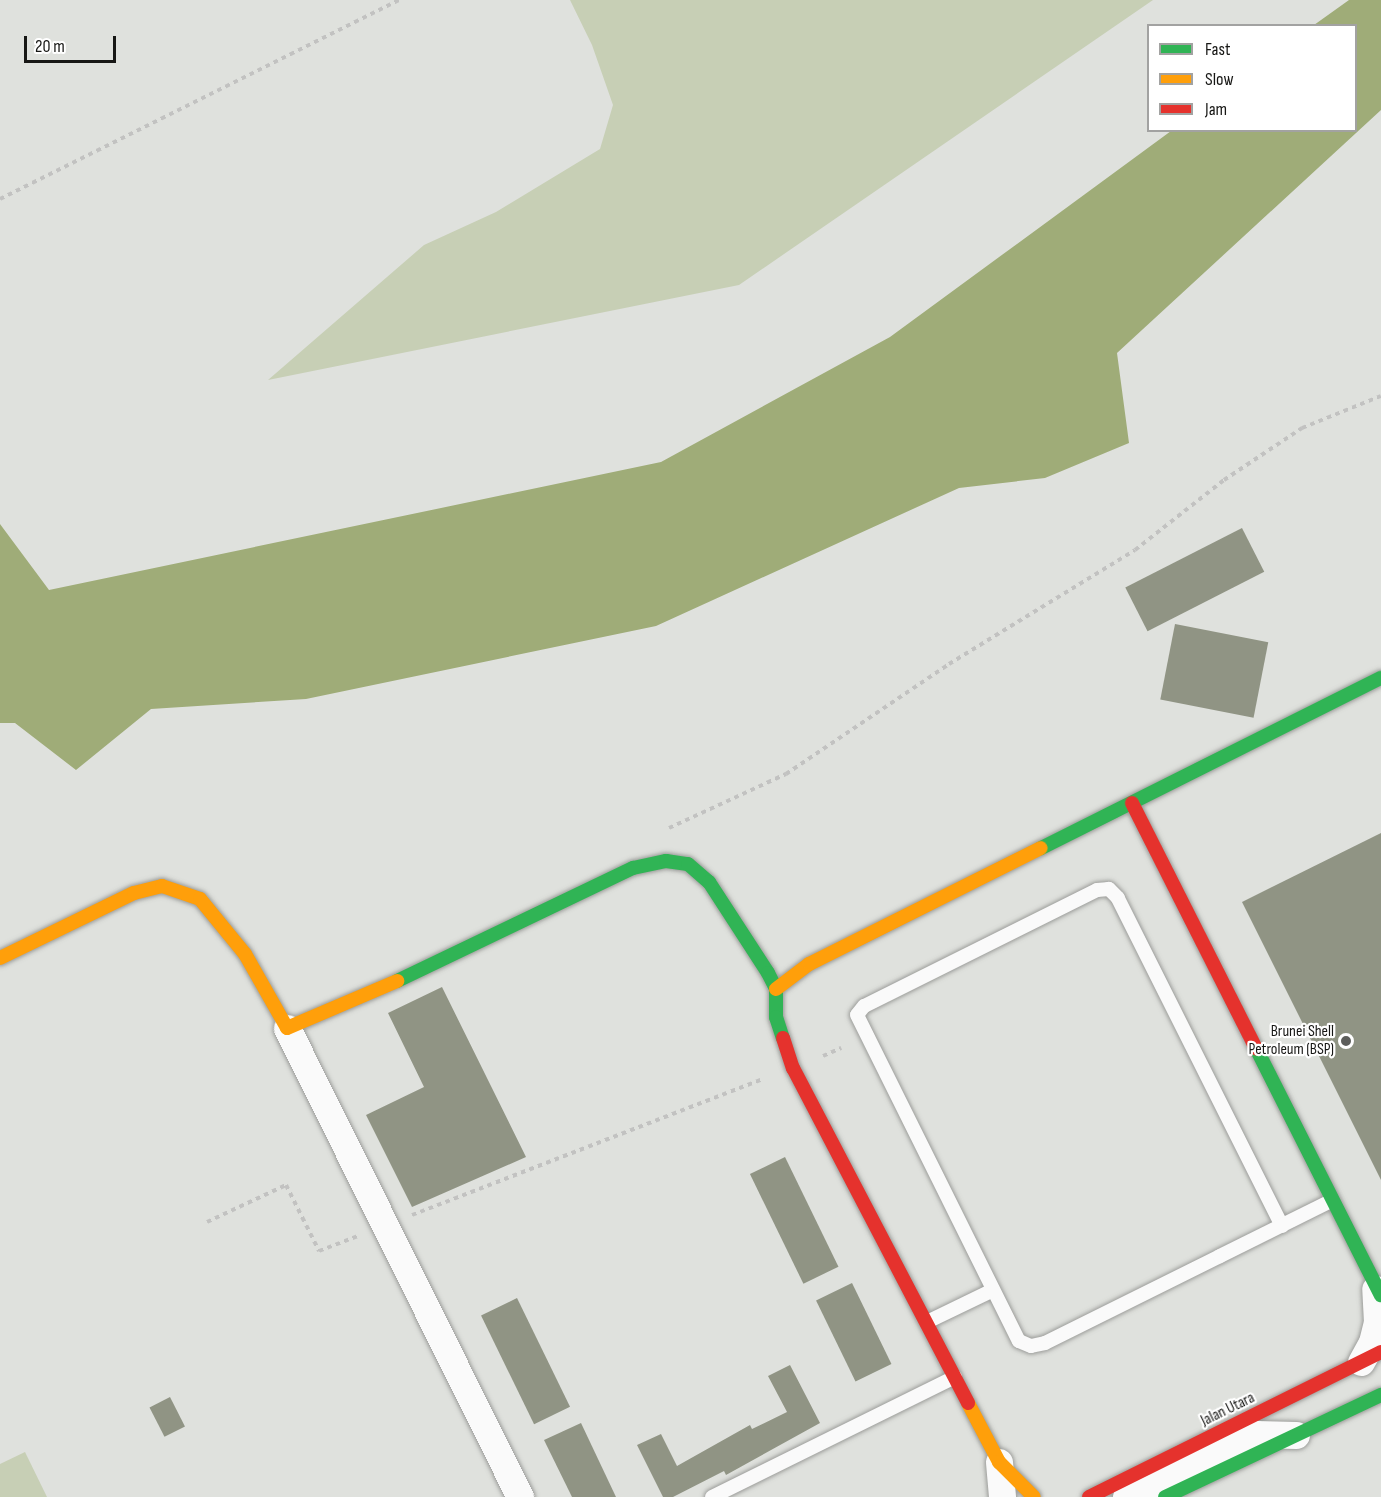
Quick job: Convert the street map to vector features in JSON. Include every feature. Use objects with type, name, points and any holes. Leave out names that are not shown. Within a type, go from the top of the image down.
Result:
[{"type":"street","points":[[776,989],[808,964],[1381,678]]},
{"type":"street","points":[[1132,803],[1330,1202],[1378,1292],[1377,1322],[1371,1357]]},
{"type":"street","points":[[287,1028],[342,1007],[633,868],[666,861],[688,864],[709,882],[776,989],[776,1017],[793,1068],[929,1322],[999,1462],[1034,1497]]},
{"type":"street","points":[[0,958],[134,893],[162,886],[200,898],[245,954],[287,1028],[520,1497]]},
{"type":"street","name":"Jalan Utara","points":[[1089,1497],[1371,1357]]},
{"type":"street","points":[[1165,1497],[1381,1395]]},
{"type":"street","points":[[1126,1497],[1255,1434],[1298,1436]]},
{"type":"street","points":[[999,1462],[1002,1497]]},
{"type":"lane","points":[[1282,1226],[1118,898],[1109,888],[1097,890],[864,1006],[857,1015],[1019,1341],[1031,1346],[1045,1343],[1282,1226],[1330,1202]]},
{"type":"lane","points":[[929,1322],[993,1290]]},
{"type":"lane","points":[[712,1497],[956,1376]]},
{"type":"path","points":[[0,199],[400,0]]},
{"type":"path","points":[[659,833],[786,774],[949,664],[1135,550],[1224,480],[1302,428],[1381,396]]},
{"type":"path","points":[[400,1219],[841,1048]]},
{"type":"path","points":[[207,1222],[286,1185],[319,1251],[364,1233]]},
{"type":"shaded area","points":[[570,0],[1153,0],[739,285],[268,380],[424,245],[496,212],[600,149],[613,105],[592,45]]},
{"type":"shaded area","points":[[1349,0],[1381,0],[1381,110],[1117,353],[1129,443],[1045,478],[959,488],[656,626],[306,699],[151,709],[76,770],[15,723],[0,723],[0,524],[49,590],[661,462],[890,337],[1170,132],[1357,132],[1357,24],[1315,24]]},
{"type":"shaded area","points":[[25,1452],[47,1497],[0,1497],[0,1464]]},
{"type":"building","points":[[1242,528],[1264,572],[1148,631],[1125,587]]},
{"type":"building","points":[[1175,624],[1268,642],[1254,718],[1160,700]]},
{"type":"building","name":"Brunei Shell Petroleum (BSP)","points":[[1381,833],[1381,1180],[1242,902]]},
{"type":"building","points":[[442,987],[526,1157],[412,1207],[366,1115],[424,1087],[388,1013]]},
{"type":"building","points":[[785,1157],[838,1267],[803,1284],[750,1174]]},
{"type":"building","points":[[852,1283],[891,1364],[856,1381],[816,1301]]},
{"type":"building","points":[[517,1298],[570,1407],[534,1424],[481,1316]]},
{"type":"building","points":[[790,1365],[820,1423],[726,1475],[724,1471],[673,1497],[663,1497],[637,1445],[661,1434],[677,1466],[750,1425],[752,1429],[787,1412],[768,1376]]},
{"type":"building","points":[[170,1397],[185,1426],[164,1437],[150,1407]]},
{"type":"building","points":[[581,1423],[616,1497],[572,1497],[544,1440]]},
{"type":"traffic: fast","points":[[1041,848],[1381,678]]},
{"type":"traffic: fast","points":[[397,981],[633,868],[666,861],[688,864],[709,882],[768,973],[776,989],[776,1017],[783,1038]]},
{"type":"traffic: fast","points":[[1256,1048],[1381,1295]]},
{"type":"traffic: fast","points":[[1165,1497],[1381,1395]]},
{"type":"traffic: slow","points":[[776,989],[809,964],[1041,848]]},
{"type":"traffic: slow","points":[[0,958],[134,893],[162,886],[200,899],[245,954],[287,1028],[397,981]]},
{"type":"traffic: slow","points":[[968,1403],[999,1462],[1034,1497]]},
{"type":"traffic: jam","points":[[1132,803],[1256,1048]]},
{"type":"traffic: jam","points":[[783,1038],[793,1068],[968,1403]]},
{"type":"traffic: jam","points":[[1089,1497],[1381,1352]]},
{"type":"place","name":"Brunei Shell Petroleum (BSP)","points":[[1346,1041]]}]
